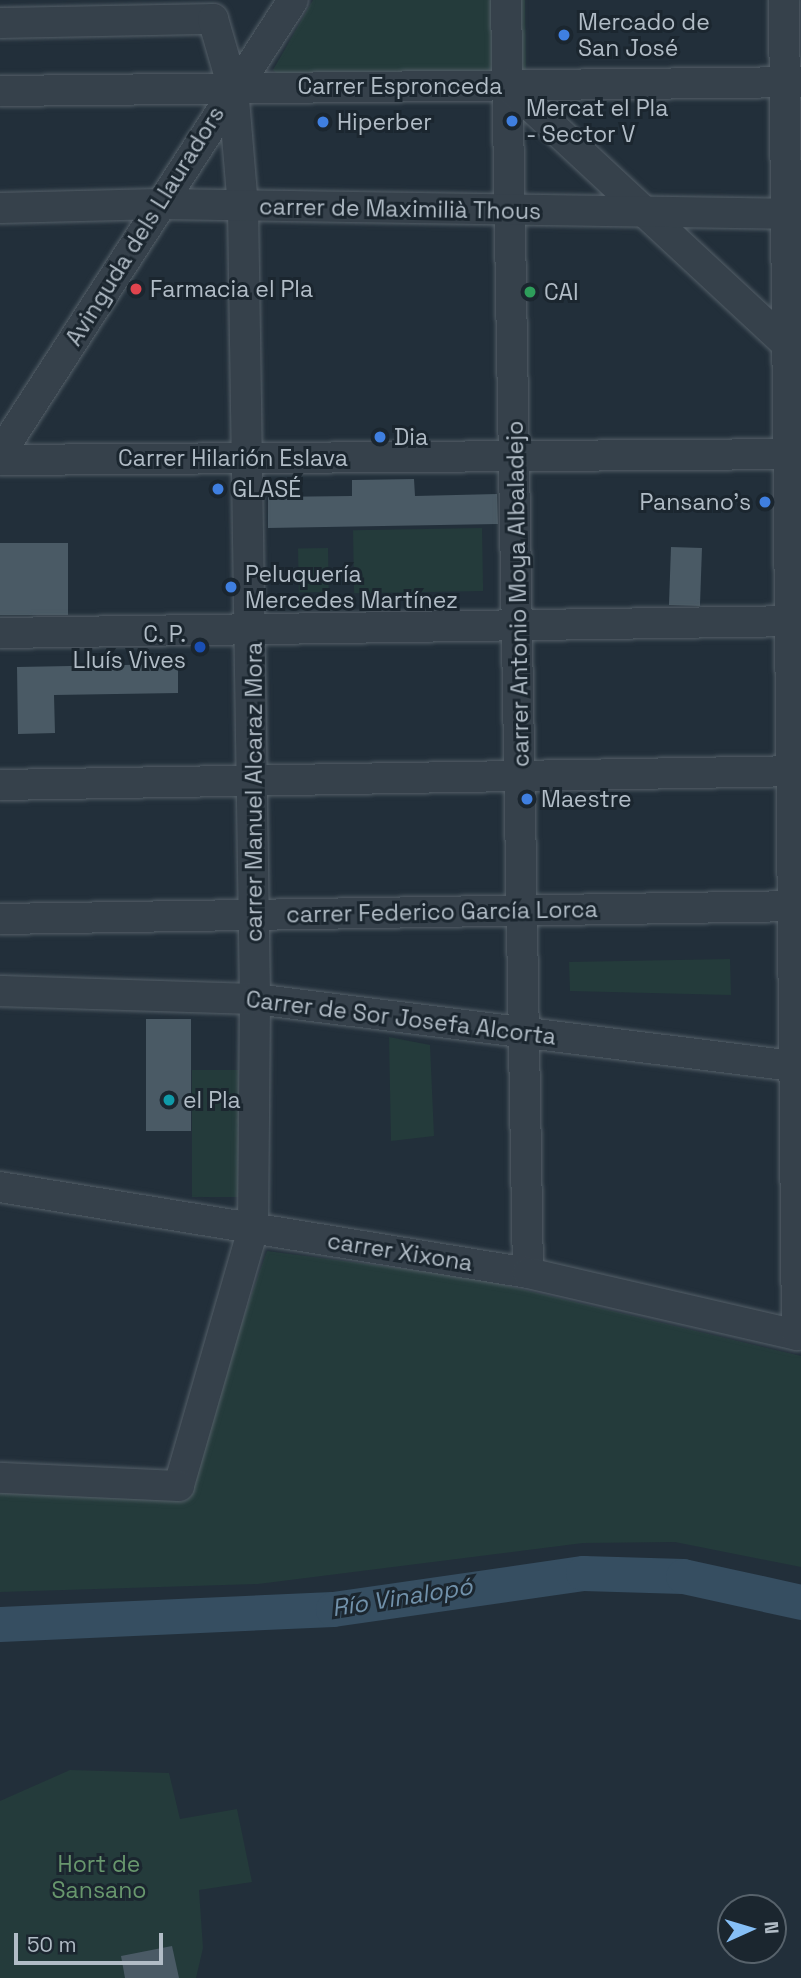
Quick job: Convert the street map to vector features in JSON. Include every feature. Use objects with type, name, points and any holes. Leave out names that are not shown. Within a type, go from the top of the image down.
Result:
[{"type":"street","name":"Avinguda dels Llauradors","points":[[0,454],[233,88],[293,0]]},
{"type":"street","name":"carrer Antonio Moya Albaladejo","points":[[506,0],[519,625],[528,1273]]},
{"type":"street","points":[[784,0],[793,82],[795,214],[799,1055]]},
{"type":"street","name":"carrer Manuel Alcaraz Mora","points":[[0,23],[213,19],[233,88],[243,207],[245,458],[253,629],[255,999],[253,1229],[179,1486],[0,1478]]},
{"type":"street","name":"Carrer Espronceda","points":[[0,91],[793,82]]},
{"type":"street","points":[[508,85],[796,353]]},
{"type":"street","name":"carrer de Maximilià Thous","points":[[0,208],[160,204],[795,214]]},
{"type":"street","name":"Carrer Hilarión Eslava","points":[[0,460],[516,459],[795,454]]},
{"type":"street","points":[[0,633],[797,622]]},
{"type":"street","points":[[0,785],[797,771]]},
{"type":"street","name":"carrer Federico García Lorca","points":[[0,919],[798,906]]},
{"type":"street","name":"Carrer de Sor Josefa Alcorta","points":[[0,991],[255,999],[524,1033],[799,1055]]},
{"type":"street","name":"carrer Xixona","points":[[0,1187],[528,1273],[797,1335],[799,1055]]},
{"type":"green space","points":[[313,0],[525,0],[526,71],[282,78],[273,70]]},
{"type":"green space","points":[[482,528],[483,591],[354,593],[353,530]]},
{"type":"green space","points":[[328,548],[329,592],[299,593],[298,549]]},
{"type":"green space","points":[[730,959],[731,995],[570,991],[569,962]]},
{"type":"green space","points":[[389,1037],[430,1045],[434,1136],[391,1141]]},
{"type":"green space","points":[[192,1070],[239,1070],[239,1197],[192,1197]]},
{"type":"green space","points":[[267,1251],[475,1278],[801,1356],[801,1567],[675,1542],[583,1543],[258,1584],[0,1592],[0,1490],[178,1501]]},
{"type":"green space","name":"Hort de Sansano","points":[[70,1770],[169,1773],[180,1819],[237,1809],[252,1882],[199,1890],[203,1948],[196,1978],[0,1978],[0,1801]]},
{"type":"building","points":[[414,479],[415,496],[497,494],[498,524],[268,528],[268,497],[352,496],[352,480]]},
{"type":"building","points":[[0,543],[68,543],[68,615],[0,615]]},
{"type":"building","points":[[671,547],[702,548],[700,606],[669,605]]},
{"type":"building","points":[[178,664],[178,693],[54,695],[55,733],[18,734],[17,667]]},
{"type":"building","name":"el Pla","points":[[146,1019],[191,1019],[191,1131],[146,1131]]},
{"type":"building","points":[[172,1946],[179,1978],[125,1978],[121,1956]]},
{"type":"waterway","name":"Río Vinalopó","points":[[0,1624],[333,1609],[583,1573],[683,1576],[801,1602]]},
{"type":"place","name":"Mercado de San José","points":[[564,35]]},
{"type":"place","name":"Mercat el Pla - Sector V","points":[[512,121]]},
{"type":"place","name":"Hiperber","points":[[323,122]]},
{"type":"place","name":"Farmacia el Pla","points":[[136,289]]},
{"type":"place","name":"CAI","points":[[530,292]]},
{"type":"place","name":"Dia","points":[[380,437]]},
{"type":"place","name":"GLASÉ","points":[[218,489]]},
{"type":"place","name":"Pansano's","points":[[765,502]]},
{"type":"place","name":"Peluquería Mercedes Martínez","points":[[231,587]]},
{"type":"place","name":"C. P. Lluís Vives","points":[[200,647]]},
{"type":"place","name":"Maestre","points":[[527,799]]},
{"type":"place","name":"el Pla","points":[[169,1100]]}]
